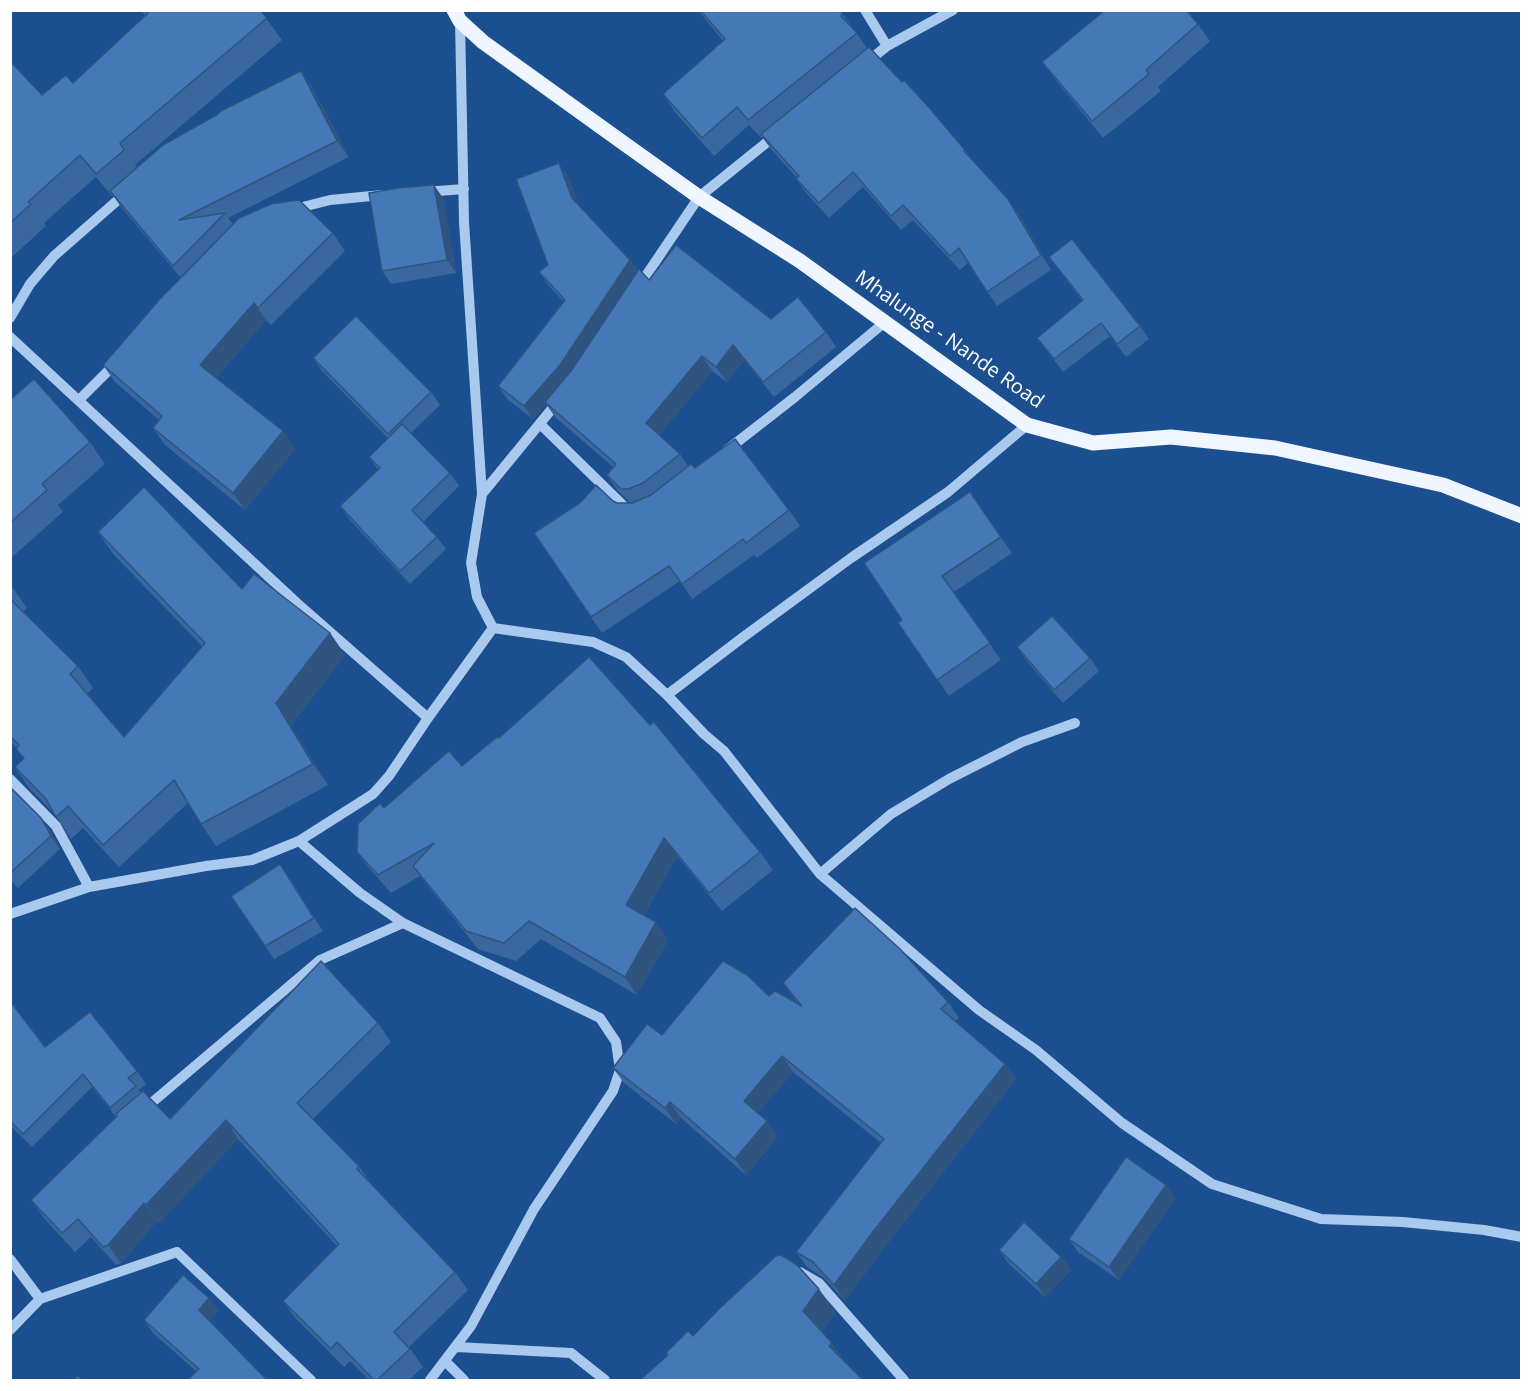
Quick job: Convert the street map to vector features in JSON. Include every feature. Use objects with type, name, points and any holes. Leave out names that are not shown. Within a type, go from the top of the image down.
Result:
[{"type":"main road","name":"Mhalunge - Nande Road","points":[[457,16],[483,42],[699,197],[800,261],[1027,425],[1093,443],[1171,437],[1275,448],[1443,485],[1521,516]]},
{"type":"street","points":[[865,10],[886,46]]},
{"type":"street","points":[[860,67],[886,46],[953,10]]},
{"type":"street","points":[[457,16],[464,222],[482,494],[471,563],[477,597],[493,628]]},
{"type":"street","points":[[633,294],[699,197],[788,125]]},
{"type":"street","points":[[10,318],[30,284],[54,256],[134,186]]},
{"type":"street","points":[[419,193],[464,189]]},
{"type":"street","points":[[282,213],[330,200],[397,194]]},
{"type":"street","points":[[721,454],[795,397],[885,322]]},
{"type":"street","points":[[10,336],[298,604],[428,718]]},
{"type":"street","points":[[79,400],[128,350]]},
{"type":"street","points":[[482,494],[568,390]]},
{"type":"street","points":[[540,424],[628,511],[640,512]]},
{"type":"street","points":[[668,695],[851,558],[948,492],[1027,425]]},
{"type":"street","points":[[10,914],[89,887],[252,860],[299,841],[373,794],[389,776],[493,628]]},
{"type":"street","points":[[493,628],[593,642],[626,657],[724,751],[819,874],[979,1010],[1036,1050],[1122,1123],[1212,1184],[1321,1220],[1402,1222],[1484,1230],[1521,1237]]},
{"type":"street","points":[[819,874],[891,814],[949,779],[1022,742],[1075,723]]},
{"type":"street","points":[[10,779],[56,826],[89,887]]},
{"type":"street","points":[[299,841],[360,893],[403,923],[600,1018],[616,1042],[620,1070],[613,1091],[534,1209],[471,1326],[430,1380]]},
{"type":"street","points":[[133,1119],[320,960],[403,923]]},
{"type":"street","points":[[10,1330],[40,1299],[177,1252],[311,1380]]},
{"type":"street","points":[[10,1259],[40,1299]]},
{"type":"street","points":[[781,1272],[800,1272],[819,1283],[904,1380]]},
{"type":"street","points":[[456,1347],[572,1353],[605,1380]]},
{"type":"street","points":[[446,1361],[464,1380]]},
{"type":"building","points":[[146,10],[260,10],[267,18],[120,143],[124,150],[96,174],[80,155],[28,202],[31,204],[10,223],[10,61],[42,95],[66,75],[73,83],[148,13]]},
{"type":"building","points":[[700,10],[840,10],[843,14],[841,16],[857,33],[748,120],[737,107],[702,138],[663,94],[725,39]]},
{"type":"building","points":[[1103,10],[1186,10],[1198,24],[1146,70],[1149,74],[1092,121],[1042,62]]},
{"type":"building","points":[[869,47],[926,104],[964,151],[1008,199],[1041,255],[987,292],[959,248],[950,256],[903,205],[891,216],[853,172],[819,203],[796,179],[799,176],[761,134]]},
{"type":"building","points":[[301,71],[337,141],[179,220],[225,213],[173,266],[110,191],[163,145],[221,111]]},
{"type":"building","points":[[559,163],[572,198],[630,260],[560,365],[524,406],[498,386],[565,300],[539,272],[548,265],[516,179]]},
{"type":"building","points":[[434,185],[447,260],[382,271],[369,193]]},
{"type":"building","points":[[299,200],[333,233],[258,308],[254,303],[200,365],[283,431],[233,493],[153,428],[162,416],[103,365],[160,299],[239,218],[271,204]]},
{"type":"building","points":[[1072,239],[1140,326],[1117,344],[1101,323],[1054,359],[1037,338],[1083,300],[1049,257]]},
{"type":"building","points":[[676,245],[771,319],[798,297],[826,332],[763,382],[733,345],[716,367],[702,356],[646,423],[680,454],[643,483],[628,489],[621,489],[607,475],[616,464],[545,402],[571,371],[639,269],[649,280]]},
{"type":"building","points":[[356,316],[431,392],[388,434],[313,358]]},
{"type":"building","points":[[34,379],[90,442],[42,484],[47,490],[10,523],[10,400]]},
{"type":"building","points":[[402,424],[450,473],[412,510],[437,537],[400,571],[340,506],[380,468],[369,457]]},
{"type":"building","points":[[735,439],[789,510],[746,543],[743,539],[682,584],[669,566],[591,617],[534,533],[581,502],[596,485],[617,503],[632,503],[651,495],[691,464],[695,468]]},
{"type":"building","points":[[144,487],[242,589],[254,574],[330,633],[276,703],[313,764],[201,824],[174,780],[103,845],[68,806],[56,817],[46,799],[15,767],[24,758],[16,749],[19,745],[10,736],[10,599],[78,666],[70,674],[124,737],[205,643],[98,532]]},
{"type":"building","points":[[970,492],[1001,537],[942,576],[990,643],[937,680],[898,623],[902,620],[864,563]]},
{"type":"building","points":[[1052,616],[1090,658],[1054,690],[1017,647]]},
{"type":"building","points":[[589,657],[650,725],[654,722],[760,852],[709,893],[664,838],[626,905],[656,922],[625,977],[529,921],[504,943],[466,931],[413,866],[434,843],[378,875],[357,852],[358,824],[380,803],[384,808],[449,751],[462,766],[497,737],[499,738]]},
{"type":"building","points":[[10,787],[41,818],[51,836],[10,873]]},
{"type":"building","points":[[280,864],[314,918],[265,946],[231,896]]},
{"type":"building","points":[[855,908],[900,949],[948,1002],[941,1009],[1005,1064],[834,1285],[813,1262],[796,1252],[884,1139],[782,1056],[744,1101],[767,1121],[735,1159],[670,1102],[665,1108],[613,1068],[647,1024],[662,1035],[723,961],[747,975],[769,996],[775,991],[802,1006],[783,983]]},
{"type":"building","points":[[321,961],[378,1023],[297,1103],[359,1166],[357,1169],[455,1272],[394,1332],[410,1349],[377,1380],[374,1380],[337,1342],[331,1349],[283,1301],[339,1244],[226,1120],[146,1205],[144,1203],[108,1245],[103,1247],[78,1219],[62,1233],[31,1200],[117,1116],[116,1114],[143,1091],[170,1119]]},
{"type":"building","points":[[10,1001],[45,1047],[90,1012],[137,1071],[128,1078],[136,1086],[110,1108],[83,1074],[23,1134],[10,1121]]},
{"type":"building","points":[[1126,1157],[1166,1185],[1109,1267],[1069,1239]]},
{"type":"building","points":[[1024,1222],[1061,1257],[1036,1284],[999,1250]]},
{"type":"building","points":[[781,1255],[797,1265],[819,1289],[803,1311],[832,1343],[829,1346],[863,1380],[640,1380],[668,1355],[666,1353],[688,1331],[693,1336],[776,1256]]},
{"type":"building","points":[[183,1275],[209,1298],[199,1310],[267,1380],[189,1379],[199,1369],[144,1320]]}]
